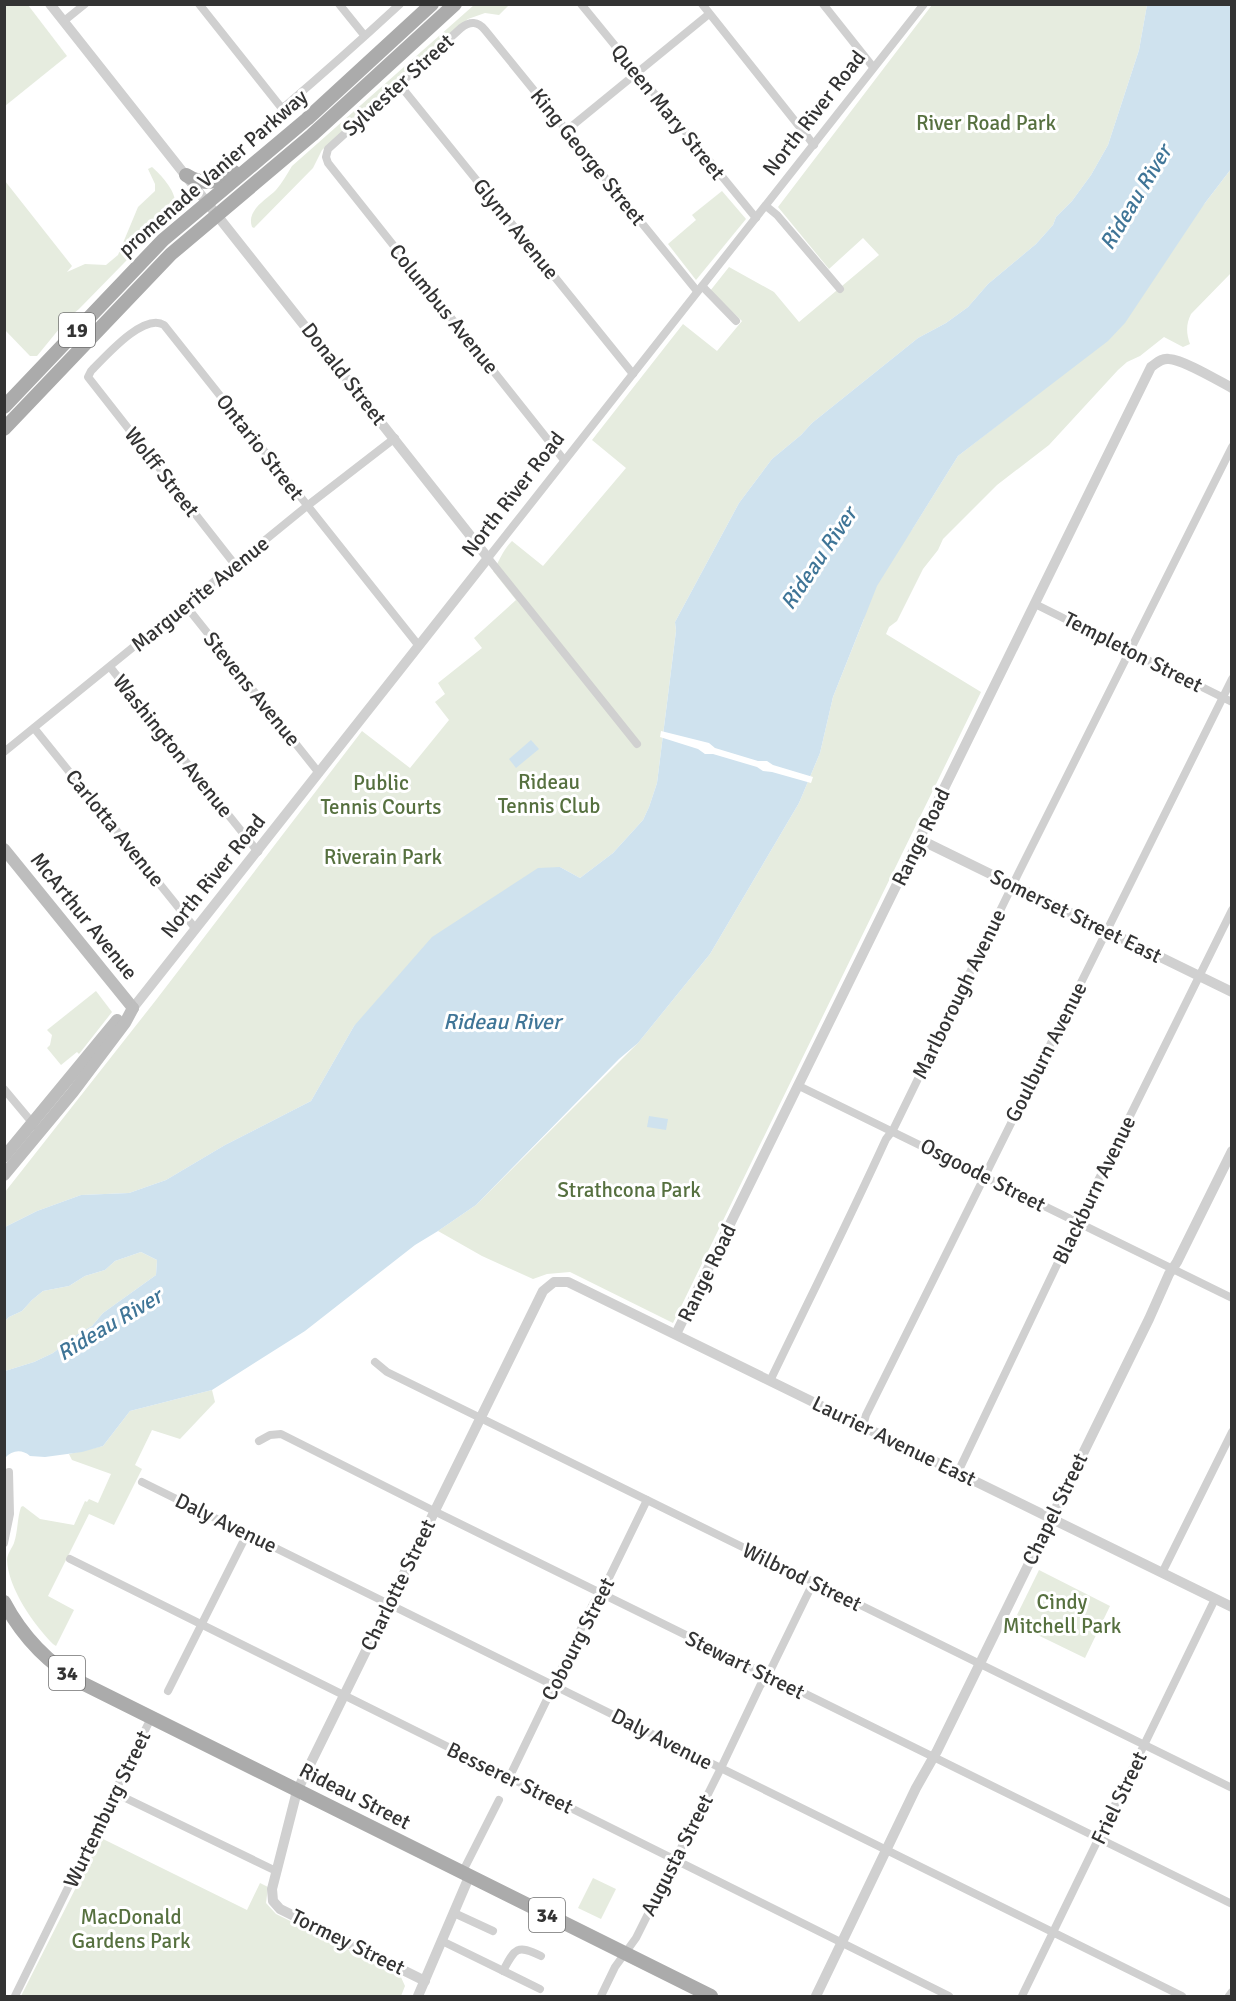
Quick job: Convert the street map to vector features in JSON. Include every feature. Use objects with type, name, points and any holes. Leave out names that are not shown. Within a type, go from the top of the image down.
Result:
[{"type":"main road","name":"promenade Vanier Parkway","points":[[4,407],[163,240],[276,145],[432,4]]},
{"type":"main road","name":"19","points":[[4,429],[171,254],[312,135],[455,4]]},
{"type":"main road","points":[[186,175],[198,181],[214,182],[225,178],[276,145]]},
{"type":"main road","name":"McArthur Avenue","points":[[5,851],[133,1008]]},
{"type":"main road","name":"North River Road","points":[[4,1157],[73,1092],[125,1023],[133,1008]]},
{"type":"main road","name":"North River Road","points":[[4,1174],[36,1128]]},
{"type":"main road","name":"Rideau Street","points":[[4,1602],[21,1629],[50,1661],[75,1679],[711,1996]]},
{"type":"street","name":"Donald Street","points":[[50,4],[637,744]]},
{"type":"street","points":[[64,21],[85,4]]},
{"type":"street","points":[[199,4],[280,106],[284,106],[346,54],[400,4]]},
{"type":"street","points":[[339,4],[364,35]]},
{"type":"street","name":"Queen Mary Street","points":[[581,4],[756,218]]},
{"type":"street","points":[[702,4],[814,145]]},
{"type":"street","points":[[823,4],[873,67]]},
{"type":"street","name":"North River Road","points":[[133,1008],[924,4]]},
{"type":"street","points":[[567,130],[710,14]]},
{"type":"street","name":"Sylvester Street","points":[[326,157],[328,149],[464,26],[471,23],[477,24]]},
{"type":"street","name":"King George Street","points":[[477,24],[485,30],[699,289],[736,321]]},
{"type":"street","name":"Glynn Avenue","points":[[399,84],[633,374]]},
{"type":"street","name":"Columbus Avenue","points":[[326,157],[335,172],[564,460]]},
{"type":"street","points":[[766,206],[777,215],[840,289]]},
{"type":"street","name":"Ontario Street","points":[[88,377],[91,371],[135,331],[151,321],[161,322],[419,646]]},
{"type":"street","name":"Range Road","points":[[676,1334],[1151,367],[1160,360],[1168,358],[1232,388]]},
{"type":"street","name":"Wolff Street","points":[[88,377],[236,566]]},
{"type":"street","name":"Marguerite Avenue","points":[[4,752],[236,566],[307,506],[395,438]]},
{"type":"street","name":"Marlborough Avenue","points":[[770,1381],[811,1293],[842,1236],[886,1139],[893,1130],[1012,885],[1232,447]]},
{"type":"street","name":"Templeton Street","points":[[1035,604],[1232,702]]},
{"type":"street","name":"Stevens Avenue","points":[[186,606],[319,773]]},
{"type":"street","name":"Washington Avenue","points":[[110,667],[258,852]]},
{"type":"street","name":"Goulburn Avenue","points":[[863,1426],[866,1415],[1232,679]]},
{"type":"street","name":"Carlotta Avenue","points":[[34,728],[195,928]]},
{"type":"street","name":"Somerset Street East","points":[[920,841],[1232,992]]},
{"type":"street","name":"Blackburn Avenue","points":[[958,1472],[1077,1223],[1232,910]]},
{"type":"street","name":"Osgoode Street","points":[[799,1086],[893,1130],[1232,1298]]},
{"type":"street","points":[[4,1089],[36,1128]]},
{"type":"street","name":"Chapel Street","points":[[816,1996],[916,1788],[1232,1151]]},
{"type":"street","name":"Laurier Avenue East","points":[[554,1282],[568,1282],[1232,1607]]},
{"type":"street","name":"Charlotte Street","points":[[273,1901],[276,1872],[297,1791],[543,1291],[554,1282]]},
{"type":"street","name":"Wilbrod Street","points":[[375,1362],[387,1372],[1232,1788]]},
{"type":"street","points":[[1162,1573],[1232,1432]]},
{"type":"street","name":"Stewart Street","points":[[259,1441],[270,1435],[281,1434],[1232,1904]]},
{"type":"street","points":[[4,1544],[10,1514],[9,1472]]},
{"type":"street","name":"Daly Avenue","points":[[142,1482],[1182,1996]]},
{"type":"street","name":"Cobourg Street","points":[[509,1778],[647,1500]]},
{"type":"street","points":[[168,1691],[247,1534]]},
{"type":"street","name":"Besserer Street","points":[[70,1559],[949,1996]]},
{"type":"street","name":"Augusta Street","points":[[601,1996],[615,1967],[636,1938],[813,1583]]},
{"type":"street","name":"Friel Street","points":[[1022,1996],[1215,1599]]},
{"type":"street","name":"Wurtemburg Street","points":[[15,1996],[151,1718]]},
{"type":"street","points":[[115,1793],[276,1872]]},
{"type":"street","points":[[418,1996],[454,1912],[466,1875],[499,1800]]},
{"type":"street","name":"Tormey Street","points":[[273,1901],[280,1909],[425,1981]]},
{"type":"street","points":[[454,1912],[493,1931]]},
{"type":"street","points":[[442,1941],[540,1989]]},
{"type":"street","points":[[503,1971],[511,1955],[519,1949],[525,1949],[541,1956]]},
{"type":"street","points":[[1229,1996],[1232,1992]]},
{"type":"green space","points":[[5,4],[28,5],[67,56],[5,106]]},
{"type":"green space","points":[[474,5],[509,5],[499,15],[485,13],[468,19],[322,150],[313,168],[254,228],[252,227],[254,210],[276,190],[292,166]]},
{"type":"green space","name":"River Road Park","points":[[932,5],[1147,5],[1139,50],[1108,145],[1091,175],[1072,201],[1056,217],[1053,225],[1036,244],[988,284],[968,307],[946,323],[918,338],[812,423],[772,459],[739,503],[675,622],[676,631],[657,783],[643,820],[613,853],[580,878],[560,867],[354,1026],[311,1101],[225,1145],[166,1180],[129,1193],[81,1195],[37,1211],[5,1227],[5,1192],[156,1000],[362,731],[410,768],[449,720],[435,702],[445,694],[438,683],[482,648],[474,638],[516,600],[493,571],[504,552],[512,541],[543,566],[626,468],[592,440],[683,324],[717,351],[742,321],[710,291],[729,267],[774,292],[799,322],[879,255],[863,238],[829,269],[778,207]]},
{"type":"green space","points":[[152,167],[171,188],[175,198],[169,217],[68,318],[37,356],[30,356],[5,330],[5,181],[72,266],[67,272],[85,264],[106,265],[118,255],[138,207],[155,191],[155,184],[148,169]]},
{"type":"green space","name":"Strathcona Park","points":[[1231,169],[1231,273],[1191,314],[1187,329],[1190,344],[1183,347],[1164,337],[1118,370],[1049,445],[997,485],[943,539],[938,550],[923,569],[897,621],[889,627],[886,634],[981,692],[673,1323],[570,1272],[547,1274],[533,1279],[482,1256],[438,1231],[476,1205],[638,1043],[710,954],[799,803],[820,753],[833,697],[864,619],[865,607],[890,560],[958,456],[1040,392],[1205,203]]},
{"type":"green space","points":[[722,191],[746,219],[696,280],[668,244],[696,220],[692,215]]},
{"type":"green space","points":[[96,991],[112,1012],[79,1054],[77,1052],[61,1065],[47,1048],[52,1035],[47,1030]]},
{"type":"green space","points":[[141,1252],[157,1260],[156,1275],[103,1313],[92,1326],[53,1353],[5,1371],[5,1321],[9,1317],[22,1311],[43,1291],[69,1286],[85,1276],[105,1270],[115,1261]]},
{"type":"green space","points":[[212,1390],[215,1402],[180,1439],[152,1430],[135,1465],[142,1469],[114,1525],[89,1514],[48,1596],[74,1610],[56,1646],[38,1627],[23,1605],[8,1571],[7,1558],[14,1543],[21,1507],[23,1506],[40,1519],[74,1525],[85,1501],[89,1499],[98,1503],[111,1474],[72,1460],[69,1454],[103,1446],[130,1411]]},
{"type":"green space","name":"Cindy Mitchell Park","points":[[1039,1570],[1110,1606],[1085,1658],[1013,1623]]},
{"type":"green space","name":"MacDonald Gardens Park","points":[[101,1838],[247,1910],[260,1883],[268,1887],[266,1903],[276,1914],[400,1975],[405,1986],[401,1996],[21,1996]]},
{"type":"green space","points":[[593,1878],[616,1889],[601,1919],[578,1908]]},
{"type":"water","name":"Rideau River","points":[[1147,5],[1231,5],[1231,169],[1205,203],[1125,323],[1108,341],[958,456],[877,586],[833,697],[820,753],[799,803],[710,954],[638,1043],[619,1059],[476,1205],[415,1245],[305,1331],[212,1390],[130,1411],[103,1446],[82,1452],[45,1457],[30,1456],[17,1451],[5,1458],[5,1371],[53,1353],[92,1326],[103,1313],[156,1275],[157,1260],[141,1252],[115,1261],[105,1270],[85,1276],[69,1286],[43,1291],[22,1311],[5,1321],[5,1227],[37,1211],[81,1195],[129,1193],[166,1180],[225,1145],[311,1101],[354,1026],[432,937],[538,868],[560,867],[580,878],[613,853],[643,820],[657,783],[676,631],[675,622],[739,503],[772,459],[812,423],[918,338],[946,323],[968,307],[988,284],[1036,244],[1053,225],[1056,217],[1072,201],[1091,175],[1108,145],[1139,50]]},
{"type":"water","points":[[531,740],[539,749],[516,768],[509,759]]},
{"type":"water","points":[[649,1116],[668,1119],[666,1130],[647,1127]]},
{"type":"pier","points":[[661,731],[709,743],[715,748],[758,761],[767,761],[773,765],[813,777],[811,783],[763,771],[757,767],[713,754],[705,754],[698,749],[660,737]]},
{"type":"park label","name":"Rideau Tennis Club","points":[[549,794]]},
{"type":"park label","name":"Public Tennis Courts","points":[[381,795]]},
{"type":"park label","name":"Riverain Park","points":[[383,857]]}]
